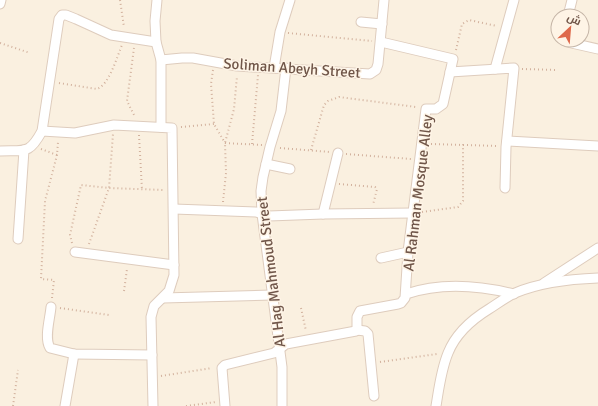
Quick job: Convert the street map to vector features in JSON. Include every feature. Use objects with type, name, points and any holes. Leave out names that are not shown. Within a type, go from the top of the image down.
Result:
[{"type":"street","points":[[0,4],[1,0]]},
{"type":"street","points":[[157,0],[155,21],[156,42],[161,60],[161,127]]},
{"type":"street","points":[[274,68],[280,32],[290,0]]},
{"type":"street","name":"Soliman Abeyh Street","points":[[161,60],[182,58],[237,66],[370,74],[374,73],[378,67],[384,0]]},
{"type":"street","points":[[495,69],[514,0]]},
{"type":"street","points":[[0,151],[24,150],[33,146],[42,131],[59,19],[62,15],[76,19],[106,33],[156,42]]},
{"type":"street","points":[[361,22],[382,24]]},
{"type":"street","points":[[381,42],[453,59]]},
{"type":"street","name":"Al Rahman Mosque Alley","points":[[406,294],[408,252],[426,108],[436,109],[443,104],[453,59]]},
{"type":"street","name":"Al Hag Mahmoud Street","points":[[282,406],[282,367],[262,214],[262,191],[270,147],[281,111],[286,68]]},
{"type":"street","points":[[450,72],[514,68],[506,144],[505,188]]},
{"type":"street","points":[[42,131],[75,133],[114,125],[172,128],[174,190],[173,281],[171,288],[154,306],[152,312],[153,406]]},
{"type":"street","points":[[506,144],[598,146]]},
{"type":"street","points":[[18,239],[24,150]]},
{"type":"street","points":[[324,214],[338,153]]},
{"type":"street","points":[[266,164],[290,169]]},
{"type":"street","points":[[174,209],[256,212],[269,216],[413,213]]},
{"type":"street","points":[[539,286],[598,248]]},
{"type":"street","points":[[75,252],[174,266]]},
{"type":"street","points":[[381,258],[408,252]]},
{"type":"street","points":[[436,406],[448,352],[462,330],[482,313],[514,294],[539,286],[572,279],[598,278]]},
{"type":"street","points":[[357,330],[356,317],[360,311],[398,304],[404,300],[406,294],[431,287],[485,287],[514,294]]},
{"type":"street","points":[[163,298],[272,295]]},
{"type":"street","points":[[51,307],[47,344],[54,350],[74,354],[152,355]]},
{"type":"street","points":[[224,403],[223,367],[225,365],[274,352],[286,344],[357,330],[365,331],[368,334],[374,396]]},
{"type":"street","points":[[65,406],[74,354]]},
{"type":"path","points":[[50,82],[97,89],[102,87],[106,82],[125,37],[120,0]]},
{"type":"path","points":[[453,59],[462,24],[465,22],[469,20],[507,28]]},
{"type":"path","points":[[280,32],[381,42]]},
{"type":"path","points":[[136,39],[127,101],[139,126],[142,190]]},
{"type":"path","points":[[0,43],[30,53]]},
{"type":"path","points":[[214,62],[211,84],[214,124],[225,143]]},
{"type":"path","points":[[222,211],[226,173],[225,143],[234,109],[237,66]]},
{"type":"path","points":[[225,143],[252,144],[259,67]]},
{"type":"path","points":[[514,68],[557,70]]},
{"type":"path","points":[[311,150],[324,105],[333,98],[338,97],[426,108]]},
{"type":"path","points":[[172,128],[214,124]]},
{"type":"path","points":[[86,254],[109,188],[114,125]]},
{"type":"path","points":[[60,132],[57,154],[45,201],[41,279],[54,280],[51,307],[109,315]]},
{"type":"path","points":[[422,144],[506,144]]},
{"type":"path","points":[[413,213],[460,206],[463,200],[463,144]]},
{"type":"path","points":[[33,146],[57,154]]},
{"type":"path","points":[[270,147],[420,160]]},
{"type":"path","points":[[330,184],[375,187],[377,189],[371,214]]},
{"type":"path","points":[[75,252],[70,235],[81,185],[142,190],[174,190]]},
{"type":"path","points":[[124,291],[129,260]]},
{"type":"path","points":[[301,308],[307,340]]},
{"type":"path","points":[[371,364],[448,352]]},
{"type":"path","points":[[152,377],[223,367]]},
{"type":"path","points":[[13,406],[18,370]]},
{"type":"path","points":[[186,406],[224,403]]}]
